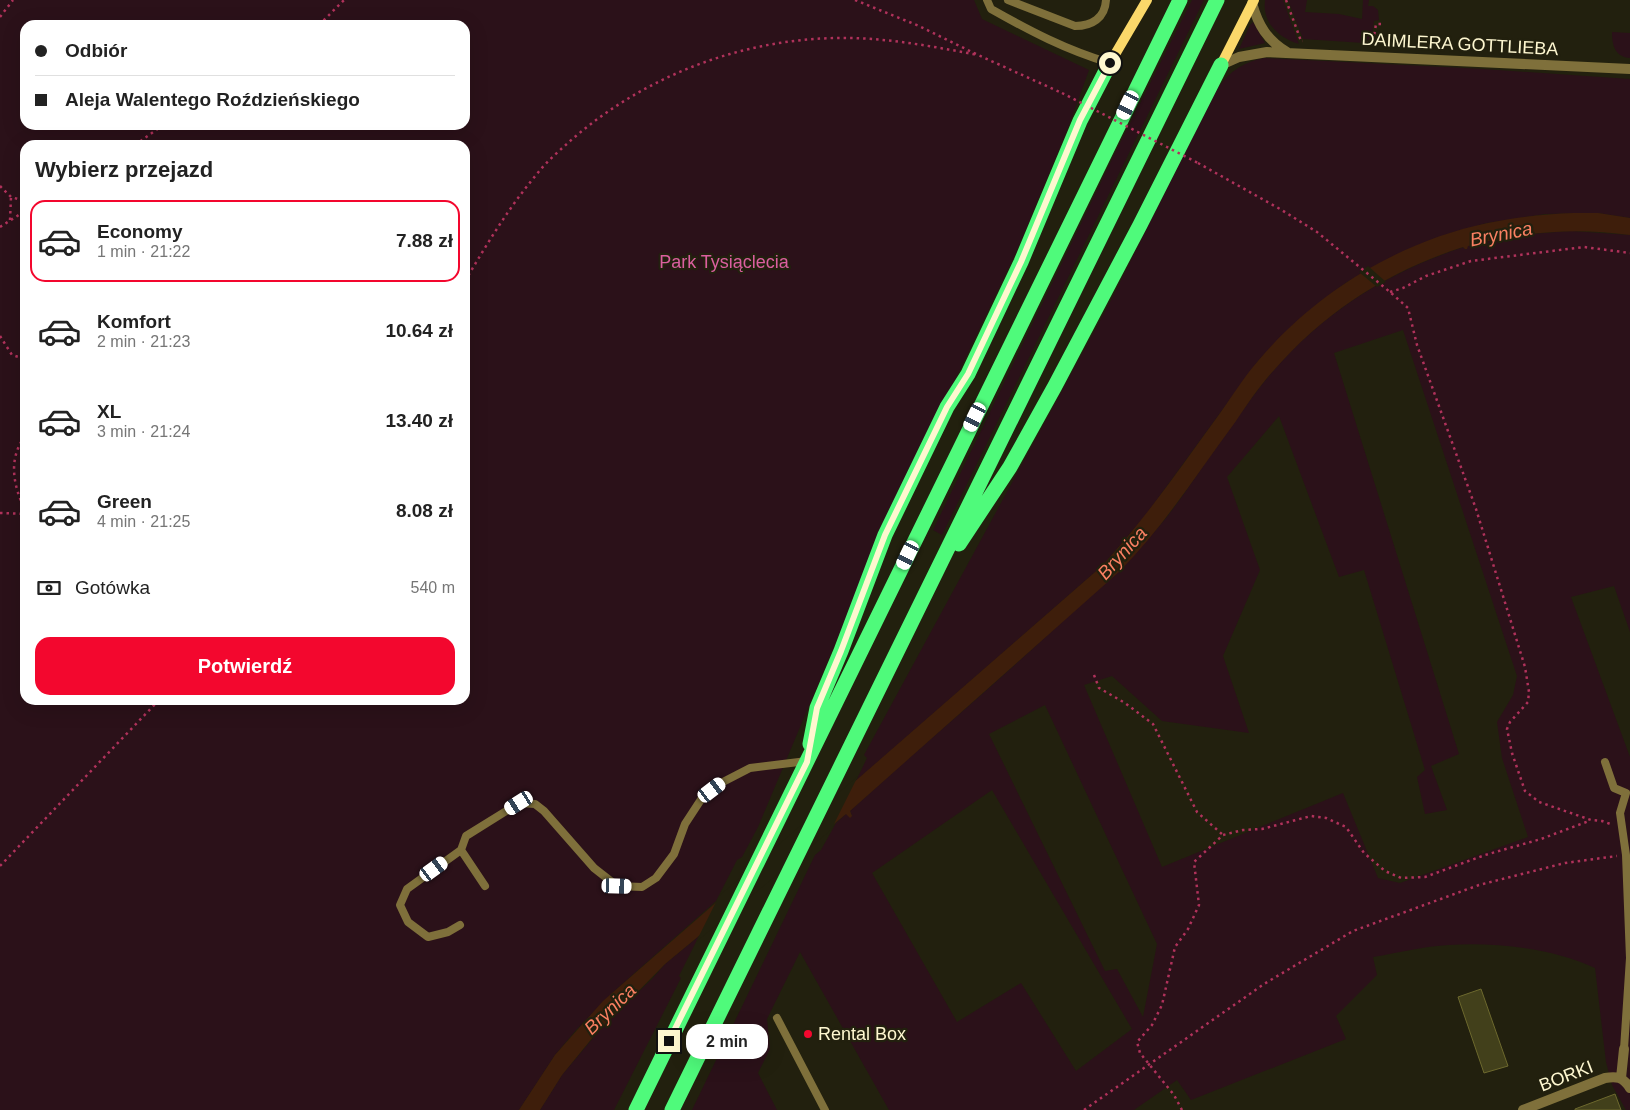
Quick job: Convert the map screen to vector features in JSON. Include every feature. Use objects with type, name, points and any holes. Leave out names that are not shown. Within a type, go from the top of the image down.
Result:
[{"type":"highway","points":[[636,1110],[1180,0]]},
{"type":"highway","points":[[672,1110],[1217,0]]},
{"type":"highway","points":[[807,762],[817,708],[885,535],[947,407],[968,374],[1021,262],[1080,120],[1110,63]]},
{"type":"highway","points":[[926,593],[1010,467],[1140,225],[1221,65]]},
{"type":"main road","points":[[1110,63],[1148,0]]},
{"type":"main road","points":[[1221,65],[1253,2]]},
{"type":"street","points":[[1253,2],[1255,14],[1266,36],[1279,48],[1288,52]]},
{"type":"street","name":"DAIMLERA GOTTLIEBA","points":[[1221,65],[1240,56],[1267,52],[1288,52],[1630,69]]},
{"type":"street","points":[[1624,1049],[1621,1078],[1630,1088]]},
{"type":"street","name":"BORKI","points":[[1524,1110],[1605,1078],[1614,1076],[1621,1078]]},
{"type":"lane","points":[[987,0],[991,9],[1045,39],[1078,54],[1110,63]]},
{"type":"lane","points":[[1008,0],[1075,26],[1085,26],[1094,22],[1101,16],[1106,6],[1106,0]]},
{"type":"lane","points":[[1030,9],[1034,0]]},
{"type":"lane","points":[[460,925],[448,932],[428,938],[408,922],[400,905],[407,889],[461,850],[466,836],[519,803],[535,804],[544,811],[594,868],[617,886],[642,887],[656,878],[674,854],[685,824],[702,798],[721,783],[750,768],[807,762]]},
{"type":"lane","points":[[1605,762],[1614,788],[1626,793],[1620,813],[1626,855],[1630,958],[1624,1049]]},
{"type":"lane","points":[[461,850],[485,886]]},
{"type":"lane","points":[[777,1018],[825,1110]]},
{"type":"path","points":[[0,17],[13,0]]},
{"type":"path","points":[[324,20],[344,0]]},
{"type":"path","points":[[855,0],[919,26],[1062,93],[1198,162],[1317,232],[1356,262],[1408,308],[1416,345],[1476,510],[1524,667],[1529,692],[1528,702],[1510,722],[1507,729],[1521,782],[1525,791],[1539,802],[1621,828]]},
{"type":"path","points":[[1286,0],[1301,41],[1310,42]]},
{"type":"path","points":[[1363,45],[1370,42],[1374,36],[1376,24],[1384,24]]},
{"type":"path","points":[[470,273],[499,224],[538,172],[557,153],[603,114],[641,90],[681,70],[755,48],[822,39],[881,40],[914,43],[978,55]]},
{"type":"path","points":[[142,140],[155,130]]},
{"type":"path","points":[[0,186],[11,197],[20,200]]},
{"type":"path","points":[[10,220],[11,197]]},
{"type":"path","points":[[0,227],[20,214]]},
{"type":"path","points":[[1390,292],[1403,288],[1426,276],[1471,261],[1584,247],[1630,253]]},
{"type":"path","points":[[0,336],[12,356],[20,358]]},
{"type":"path","points":[[20,442],[14,462],[16,487],[20,497]]},
{"type":"path","points":[[0,513],[20,514]]},
{"type":"path","points":[[1094,675],[1099,688],[1125,703],[1154,724],[1198,812],[1223,835]]},
{"type":"path","points":[[0,866],[155,705]]},
{"type":"path","points":[[1182,1110],[1174,1095],[1140,1053],[1137,1042],[1152,1025],[1162,1005],[1175,947],[1188,929],[1199,905],[1194,862],[1223,835],[1243,830],[1262,829],[1311,816],[1326,818],[1346,828],[1364,853],[1385,871],[1401,878],[1425,877],[1485,855],[1541,839],[1591,820]]},
{"type":"path","points":[[1084,1110],[1264,984],[1353,931],[1478,885],[1565,863],[1626,855]]},
{"type":"green space","name":"Park Tysiąclecia","points":[[0,0],[974,0],[982,19],[1089,70],[1068,128],[1016,253],[886,523],[758,827],[742,857],[737,860],[716,901],[612,993],[576,1030],[555,1055],[519,1110],[0,1110]]},
{"type":"green space","points":[[1192,0],[1204,0],[942,535],[933,530],[1116,151]]},
{"type":"green space","points":[[1265,0],[1283,0],[1299,44],[1285,38],[1273,28],[1266,16]]},
{"type":"green space","points":[[1288,0],[1307,0],[1305,12],[1339,14],[1362,19],[1363,0],[1369,0],[1368,6],[1373,6],[1378,10],[1379,20],[1374,21],[1372,36],[1364,43],[1303,39]]},
{"type":"green space","points":[[1253,22],[1265,43],[1239,49],[1250,25]]},
{"type":"green space","points":[[1612,32],[1630,33],[1630,58],[1621,55],[1615,50]]},
{"type":"green space","points":[[1264,58],[1484,69],[1630,79],[1630,218],[1598,213],[1545,214],[1487,223],[1451,233],[1414,247],[1347,282],[1287,331],[1258,361],[1145,516],[1102,566],[856,781],[867,758],[864,755],[1108,306],[1215,93],[1224,80],[1235,70]]},
{"type":"green space","points":[[1572,231],[1630,235],[1630,632],[1614,586],[1571,597],[1630,757],[1630,1110],[1626,1110],[1612,1085],[1606,1062],[1595,968],[1542,951],[1467,944],[1430,947],[1373,957],[1377,975],[1336,1016],[1346,1039],[1191,1100],[1177,1080],[1134,1110],[889,1110],[800,952],[767,1019],[770,1049],[758,1073],[777,1110],[692,1110],[815,855],[821,850],[836,823],[846,814],[852,816],[850,811],[1042,640],[1150,537],[1172,510],[1244,408],[1274,370],[1294,349],[1337,311],[1360,295],[1410,268],[1464,247],[1467,249],[1467,246],[1480,243],[1532,234]],"holes":[[[1403,330],[1517,676],[1513,695],[1497,722],[1502,758],[1528,837],[1400,883],[1378,878],[1343,793],[1162,867],[1084,685],[1112,676],[1162,721],[1249,733],[1223,656],[1260,570],[1227,477],[1279,416],[1339,577],[1364,570],[1425,770],[1417,777],[1425,814],[1447,810],[1431,766],[1459,754],[1334,353]],[[1045,705],[1157,944],[1143,1017],[1117,969],[1105,971],[989,734]],[[992,790],[1132,1029],[1076,1071],[1021,983],[957,1022],[872,873]]]},
{"type":"green space","points":[[699,936],[679,976],[681,978],[614,1110],[540,1110],[562,1075],[604,1025],[665,964]]},
{"type":"water","name":"Brynica","points":[[1598,213],[1630,218],[1630,235],[1589,231],[1548,232],[1488,241],[1468,246],[1467,249],[1463,247],[1410,268],[1385,281],[1361,295],[1316,328],[1264,381],[1195,479],[1151,536],[1120,571],[850,811],[852,816],[850,818],[846,814],[665,964],[593,1037],[562,1075],[540,1110],[519,1110],[555,1055],[603,1001],[1102,566],[1162,492],[1242,381],[1281,336],[1306,313],[1362,273],[1392,256],[1423,242],[1455,231],[1488,223],[1531,216]]},
{"type":"pier","points":[[1368,266],[1386,282],[1377,287],[1359,272]]},
{"type":"pier","points":[[858,776],[831,830],[696,942],[719,896]]},
{"type":"building","points":[[1481,989],[1508,1066],[1484,1073],[1458,997]]},
{"type":"building","points":[[1615,1094],[1621,1110],[1575,1110],[1575,1109]]},
{"type":"place","name":"Rental Box","points":[[808,1034]]},
{"type":"route","points":[[669,1041],[807,762],[817,708],[885,535],[947,407],[968,374],[1021,262],[1080,120],[1110,63]]}]
